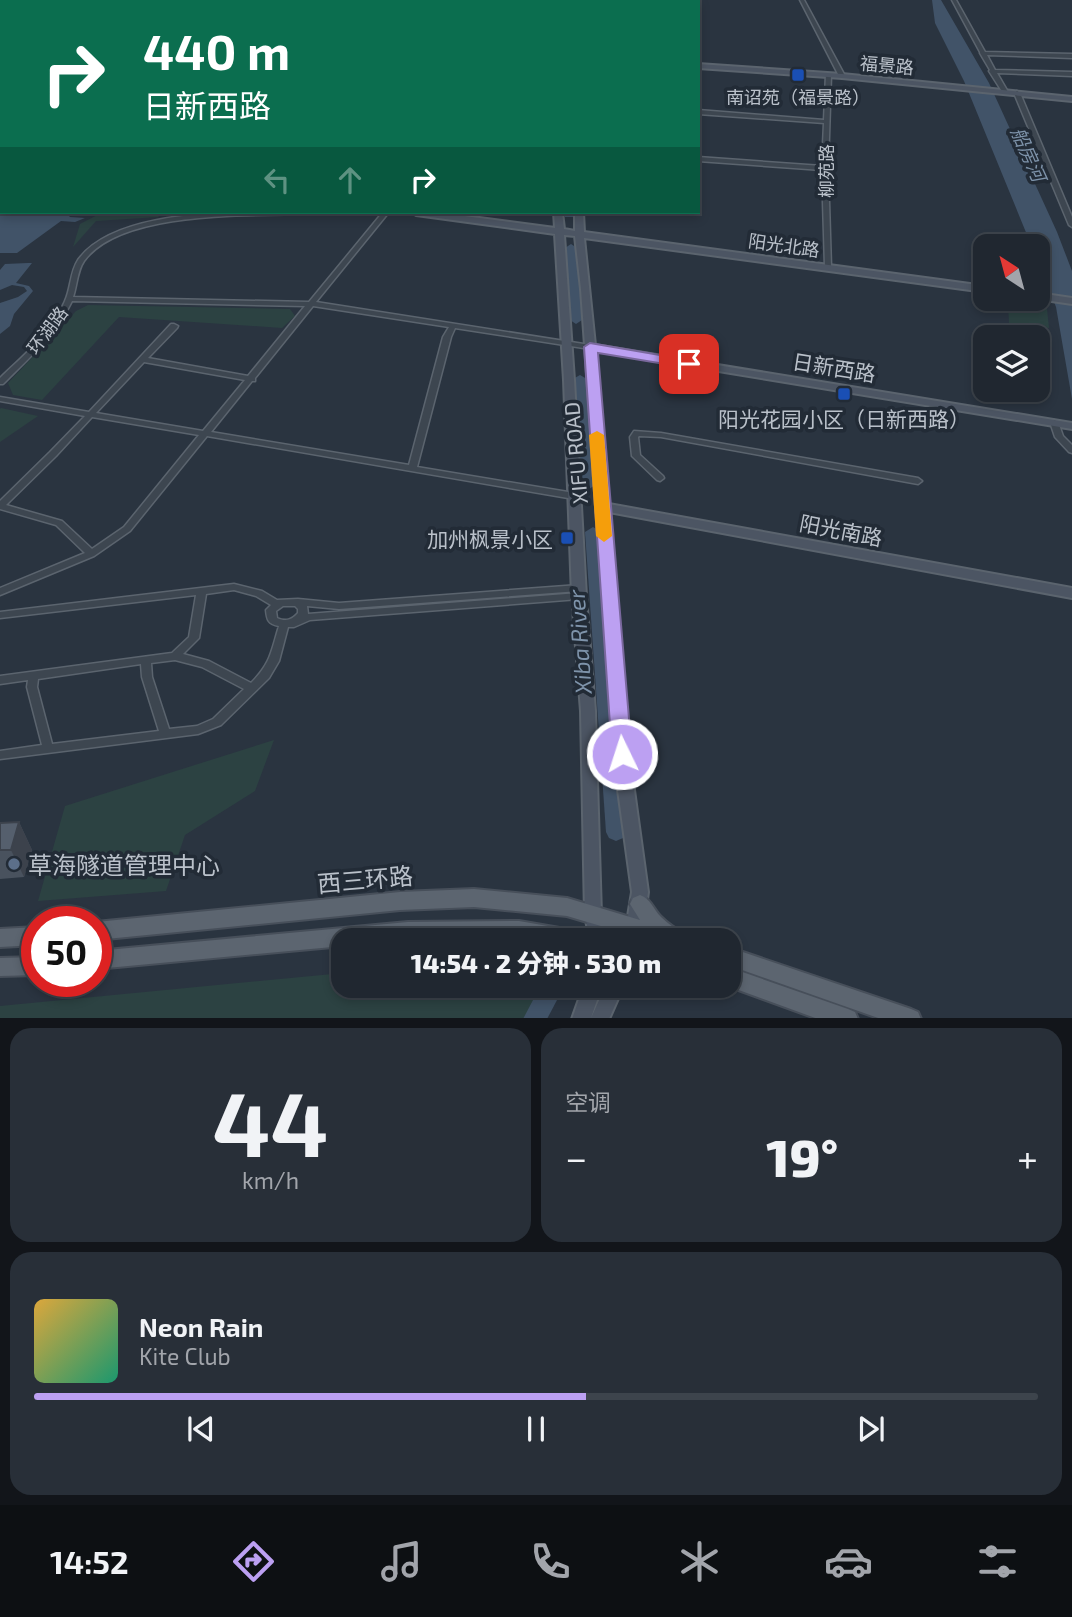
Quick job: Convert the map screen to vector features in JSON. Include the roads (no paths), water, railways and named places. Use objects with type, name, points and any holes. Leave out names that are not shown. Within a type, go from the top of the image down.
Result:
[{"type":"main road","name":"西三环路","points":[[112,929],[400,901],[474,898],[527,901],[567,907],[621,928]]},
{"type":"main road","points":[[640,904],[661,928]]},
{"type":"main road","points":[[0,938],[21,937]]},
{"type":"main road","points":[[112,959],[331,938]]},
{"type":"main road","points":[[741,960],[911,1018]]},
{"type":"main road","points":[[0,967],[21,966]]},
{"type":"main road","points":[[741,981],[848,1018]]},
{"type":"street","points":[[802,0],[842,76]]},
{"type":"street","points":[[954,0],[1004,92]]},
{"type":"street","points":[[982,53],[1072,56]]},
{"type":"street","name":"福景路","points":[[700,66],[842,76],[1072,99]]},
{"type":"street","points":[[992,71],[1072,74]]},
{"type":"street","name":"柳苑路","points":[[828,75],[825,168],[828,267]]},
{"type":"street","points":[[1017,93],[1072,225]]},
{"type":"street","points":[[700,112],[827,122]]},
{"type":"street","points":[[700,159],[825,168]]},
{"type":"street","name":"环湖路","points":[[0,382],[48,334],[69,299],[82,260],[100,243],[125,231],[181,218],[270,214]]},
{"type":"street","points":[[0,592],[92,554],[127,529],[384,214]]},
{"type":"street","name":"阳光北路","points":[[432,214],[973,287]]},
{"type":"street","name":"XIFU ROAD","points":[[558,214],[579,592],[589,711],[593,915],[596,928]]},
{"type":"street","name":"XIFU ROAD","points":[[579,214],[623,768],[640,904],[635,928]]},
{"type":"street","points":[[1050,298],[1072,301]]},
{"type":"street","points":[[69,299],[312,304],[590,347]]},
{"type":"street","points":[[92,554],[59,523],[0,506],[174,326]]},
{"type":"street","points":[[412,469],[447,337],[453,326]]},
{"type":"street","name":"日新西路","points":[[590,347],[1071,425]]},
{"type":"street","points":[[144,360],[252,379]]},
{"type":"street","points":[[0,399],[574,496]]},
{"type":"street","points":[[1054,422],[1059,437],[1072,450]]},
{"type":"street","points":[[660,478],[636,456],[634,437],[637,433],[662,435],[918,481]]},
{"type":"street","name":"阳光南路","points":[[602,507],[1072,593]]},
{"type":"street","points":[[0,615],[234,587],[248,589],[277,604]]},
{"type":"street","points":[[175,656],[194,638],[202,590]]},
{"type":"street","points":[[579,592],[310,617],[288,624],[275,622],[270,617],[271,610],[277,604],[294,601],[339,606],[579,592]]},
{"type":"street","points":[[0,755],[198,730],[218,722],[274,662],[288,624],[301,618],[304,611],[301,605],[294,601]]},
{"type":"street","points":[[0,680],[175,656],[205,664],[252,688]]},
{"type":"street","points":[[146,660],[147,677],[165,734]]},
{"type":"street","points":[[33,676],[32,687],[48,749]]},
{"type":"street","points":[[581,1018],[588,998]]},
{"type":"street","points":[[599,1018],[609,998]]},
{"type":"water","points":[[932,0],[941,0],[989,83],[1072,271],[1072,399],[1056,307],[1050,291],[1050,234],[1027,234],[964,81],[935,23]]},
{"type":"water","points":[[0,214],[67,214],[70,217],[85,218],[75,222],[61,221],[17,253],[0,253]]},
{"type":"water","points":[[32,263],[16,283],[29,286],[33,291],[14,314],[10,326],[0,334],[0,303],[27,291],[24,287],[12,285],[0,290],[0,270],[5,264]]},
{"type":"waterway","name":"Xiba River","points":[[571,248],[576,320]]},
{"type":"waterway","name":"Xiba River","points":[[580,379],[589,484]]},
{"type":"waterway","name":"Xiba River","points":[[593,532],[616,832]]},
{"type":"waterway","name":"Xiba River","points":[[535,1018],[546,998]]},
{"type":"place","name":"南诏苑（福景路）","points":[[798,75]]},
{"type":"place","name":"阳光花园小区（日新西路）","points":[[844,394]]},
{"type":"place","name":"加州枫景小区","points":[[567,538]]},
{"type":"place","name":"草海隧道管理中心","points":[[14,864]]},
{"type":"water label","name":"船房河","points":[[1029,154]]}]
